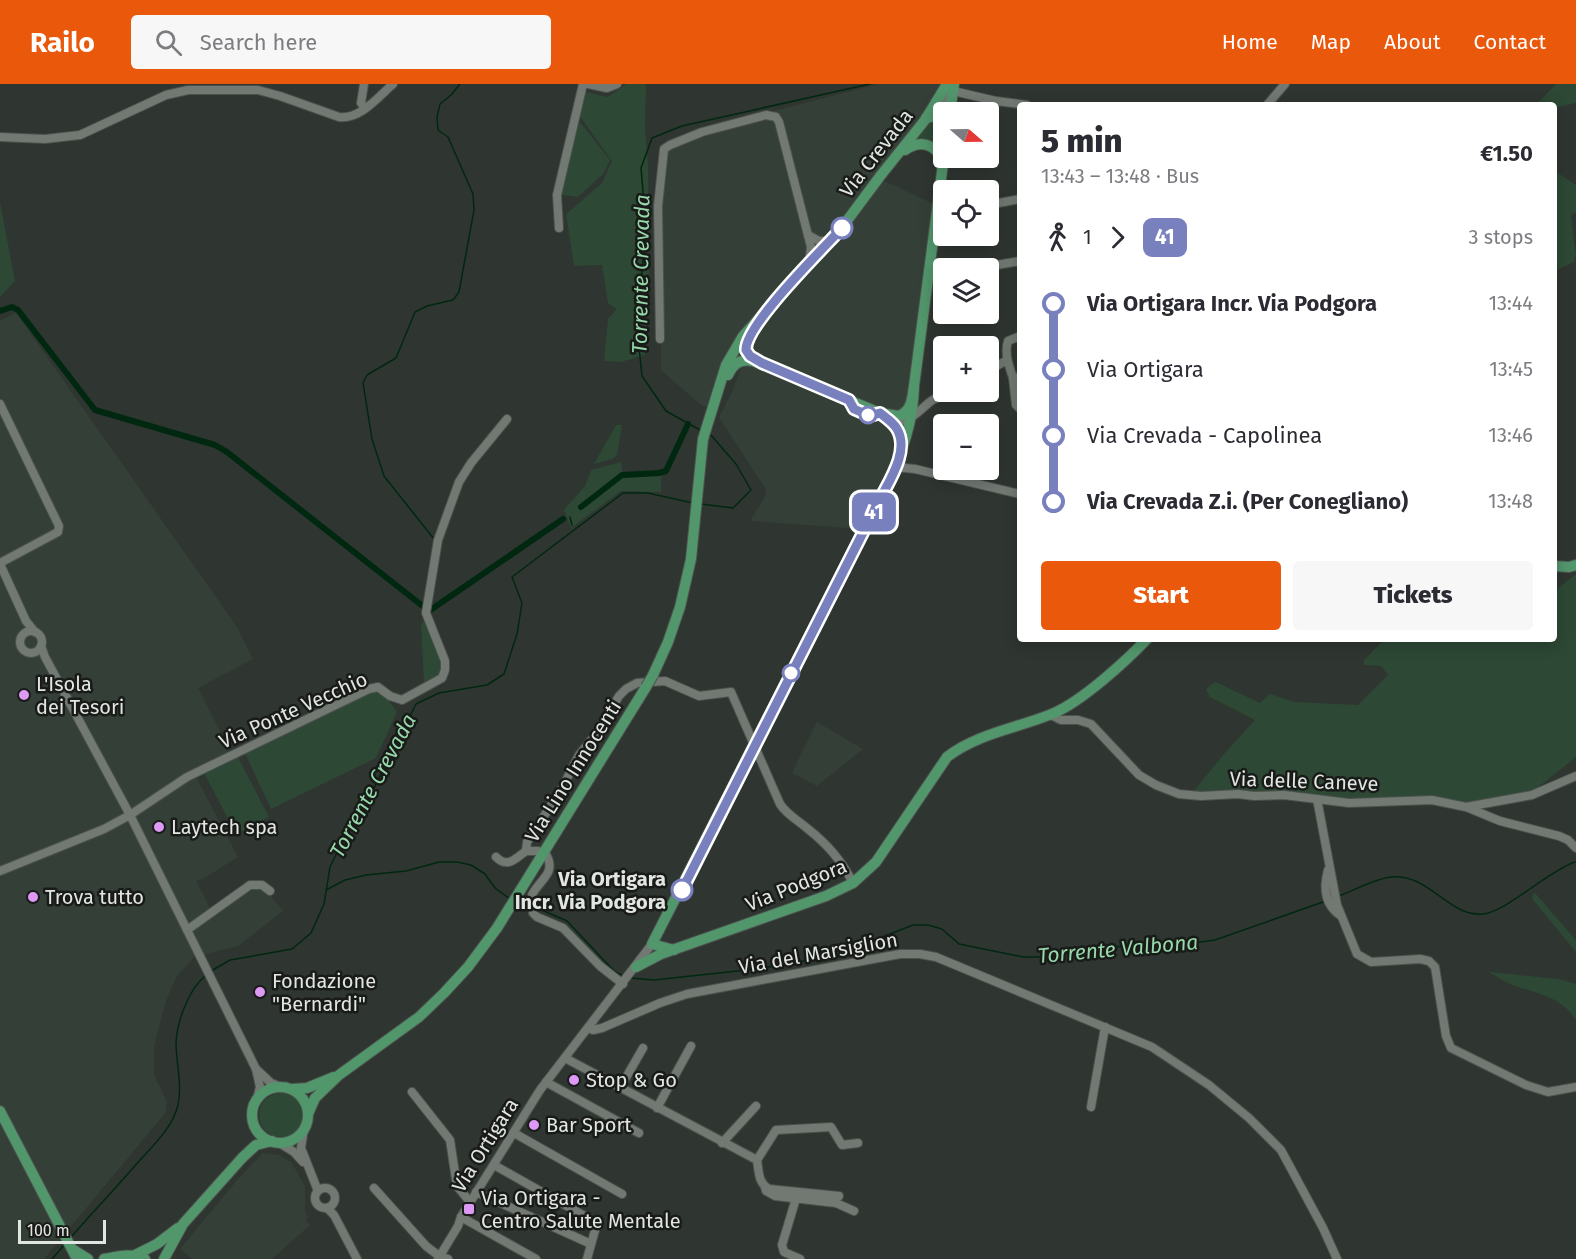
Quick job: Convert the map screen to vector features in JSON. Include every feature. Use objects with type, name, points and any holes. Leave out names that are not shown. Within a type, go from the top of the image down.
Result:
[{"type":"main road","points":[[951,102],[952,86]]},
{"type":"main road","name":"Via Crevada","points":[[944,102],[952,86]]},
{"type":"main road","name":"Via Crevada","points":[[697,488],[703,439],[722,374],[734,350],[743,336],[830,241],[898,155],[933,120]]},
{"type":"main road","points":[[898,155],[913,145],[926,144],[939,154],[941,180]]},
{"type":"main road","points":[[898,459],[912,419],[914,387],[934,246]]},
{"type":"main road","points":[[762,363],[750,356],[746,346],[748,338],[767,310]]},
{"type":"main road","name":"Via Crevada","points":[[711,410],[735,364],[747,360],[762,363],[880,413],[897,429],[901,440],[898,459]]},
{"type":"main road","points":[[880,413],[894,416],[904,413],[910,406],[914,387]]},
{"type":"main road","name":"Via Ortigara","points":[[651,945],[869,521],[898,459]]},
{"type":"main road","name":"Via Lino Innocenti","points":[[308,1114],[315,1098],[339,1075],[419,1017],[444,993],[468,967],[508,910],[646,687],[668,642],[680,607],[691,559],[697,488]]},
{"type":"main road","points":[[1557,567],[1576,565]]},
{"type":"main road","name":"Via Podgora","points":[[634,969],[660,955],[826,896],[853,883],[876,862],[947,757],[976,740],[1051,715],[1075,701],[1144,642]]},
{"type":"main road","points":[[651,945],[674,950]]},
{"type":"main road","points":[[651,945],[655,954],[660,955]]},
{"type":"main road","name":"Via Lino Innocenti","points":[[286,1088],[307,1088],[339,1075]]},
{"type":"main road","points":[[110,1258],[125,1254],[140,1257],[183,1224],[256,1145],[293,1139],[304,1129],[308,1114],[303,1099],[286,1088],[272,1088],[257,1099],[253,1111],[254,1125],[251,1140],[242,1158]]},
{"type":"main road","points":[[0,1111],[76,1259]]},
{"type":"main road","points":[[254,1125],[264,1137],[275,1142]]},
{"type":"main road","points":[[164,1259],[183,1224]]},
{"type":"main road","points":[[69,1247],[88,1259]]},
{"type":"street","points":[[364,84],[361,103],[365,108]]},
{"type":"street","points":[[0,137],[45,139],[80,135],[176,88],[258,90],[342,118],[356,115],[393,84]]},
{"type":"street","points":[[559,228],[557,195],[583,84]]},
{"type":"street","points":[[588,84],[607,88],[617,84]]},
{"type":"street","points":[[1270,102],[1285,84]]},
{"type":"street","points":[[952,86],[996,101],[1017,104]]},
{"type":"street","points":[[660,339],[658,212],[662,157],[666,147],[676,142],[702,132],[766,115],[776,117],[808,235],[811,252],[809,265]]},
{"type":"street","points":[[999,204],[1017,200]]},
{"type":"street","points":[[808,235],[819,241],[830,241]]},
{"type":"street","points":[[999,265],[1017,262]]},
{"type":"street","points":[[928,278],[933,277]]},
{"type":"street","points":[[1017,337],[1007,342],[1007,360],[1016,378],[1017,406]]},
{"type":"street","points":[[999,365],[1007,360]]},
{"type":"street","points":[[914,387],[921,399],[930,402]]},
{"type":"street","points":[[912,419],[933,400]]},
{"type":"street","points":[[0,404],[59,526],[58,532],[0,563],[23,614],[41,638],[41,646],[130,815],[256,1069],[260,1087],[257,1099]]},
{"type":"street","name":"Via Crevada","points":[[880,413],[898,422],[912,419]]},
{"type":"street","name":"Via Ponte Vecchio","points":[[130,815],[187,777],[369,689],[378,687],[390,696],[402,700],[442,678],[445,661],[426,613],[438,540],[459,482],[507,418]]},
{"type":"street","points":[[898,459],[915,469],[1017,493]]},
{"type":"street","points":[[23,614],[23,635],[20,642],[22,648],[43,659],[52,668]]},
{"type":"street","points":[[23,635],[35,632]]},
{"type":"street","points":[[32,653],[38,651],[41,646]]},
{"type":"street","points":[[526,851],[527,842],[561,790],[579,754],[597,733],[619,696],[633,685],[665,681],[699,696],[731,693],[783,810],[828,848],[853,883]]},
{"type":"street","name":"Via delle Caneve","points":[[1051,715],[1061,720],[1078,720],[1092,724],[1139,775],[1168,791],[1189,795],[1284,795],[1349,803],[1419,799],[1446,802],[1466,807],[1500,821],[1559,836],[1568,840],[1576,848]]},
{"type":"street","points":[[1466,807],[1532,795],[1576,776]]},
{"type":"street","points":[[1317,799],[1330,866],[1331,899],[1357,954],[1371,962],[1420,959],[1429,961],[1435,967],[1446,1036],[1451,1048],[1537,1089],[1548,1092],[1576,1087]]},
{"type":"street","points":[[0,871],[86,836],[130,815]]},
{"type":"street","points":[[496,857],[501,862],[511,862],[526,851],[538,851]]},
{"type":"street","points":[[547,856],[549,872],[535,889],[532,906],[537,917],[563,928],[600,966],[624,983]]},
{"type":"street","points":[[187,930],[250,885],[262,885],[270,891]]},
{"type":"street","name":"Via Ortigara","points":[[444,1258],[447,1244],[461,1217],[546,1082],[651,945]]},
{"type":"street","name":"Via del Marsiglion","points":[[588,1028],[593,1030],[602,1028],[660,1002],[687,994],[912,953],[936,957],[1152,1047],[1209,1085],[1270,1137],[1281,1150],[1337,1259]]},
{"type":"street","points":[[1091,1107],[1105,1027]]},
{"type":"street","points":[[657,1108],[691,1046]]},
{"type":"street","points":[[620,1088],[643,1048]]},
{"type":"street","points":[[565,1058],[757,1160]]},
{"type":"street","points":[[256,1069],[271,1083],[286,1088]]},
{"type":"street","points":[[546,1082],[639,1133]]},
{"type":"street","points":[[412,1092],[450,1140],[457,1186],[470,1202]]},
{"type":"street","points":[[722,1143],[756,1106]]},
{"type":"street","points":[[854,1211],[836,1203],[769,1189],[759,1179],[757,1160],[776,1130],[831,1127],[842,1145],[858,1143]]},
{"type":"street","points":[[304,1129],[301,1148],[307,1165],[321,1190]]},
{"type":"street","points":[[514,1133],[622,1194]]},
{"type":"street","points":[[275,1142],[294,1152],[307,1165]]},
{"type":"street","points":[[494,1165],[597,1223],[587,1259]]},
{"type":"street","points":[[374,1188],[426,1246],[444,1258]]},
{"type":"street","points":[[331,1209],[321,1208],[316,1203],[315,1197],[321,1190],[330,1190],[334,1195],[331,1209],[357,1259]]},
{"type":"street","points":[[476,1192],[591,1244]]},
{"type":"street","points":[[797,1195],[839,1196]]},
{"type":"street","points":[[797,1195],[782,1245],[784,1252],[800,1259]]},
{"type":"street","points":[[461,1217],[536,1259]]},
{"type":"shaded area","points":[[879,84],[939,84],[941,92],[878,178],[933,204],[933,227],[909,401],[900,447],[862,529],[750,521],[766,495],[765,488],[719,417],[743,364],[717,377],[707,407],[701,405],[661,370],[660,145],[699,130]]},
{"type":"shaded area","points":[[16,313],[237,627],[253,659],[198,688],[231,753],[196,777],[238,857],[203,879],[196,880],[211,911],[255,885],[266,890],[283,911],[238,946],[194,957],[177,976],[166,1000],[154,1046],[154,1075],[167,1102],[166,1112],[44,1259],[0,1259],[0,321]]},
{"type":"shaded area","points":[[817,722],[863,749],[817,786],[792,773]]},
{"type":"shaded area","points":[[263,1153],[279,1155],[291,1162],[305,1186],[305,1211],[308,1217],[306,1220],[310,1225],[272,1259],[192,1259],[180,1249],[238,1179]]},
{"type":"green space","points":[[626,84],[646,84],[649,271],[645,355],[621,362],[604,361],[608,319],[617,309],[608,303],[602,265],[574,266],[566,214],[602,183],[612,161],[579,115],[586,92],[608,97]]},
{"type":"green space","points":[[1556,84],[1576,84],[1576,103],[1557,107],[1557,102],[1539,102]]},
{"type":"green space","points":[[933,120],[933,148],[912,141],[927,123]]},
{"type":"green space","points":[[580,122],[610,160],[603,174],[578,197],[562,195],[576,123]]},
{"type":"green space","points":[[1557,171],[1576,185],[1576,213],[1571,215],[1576,255],[1574,262],[1557,270]]},
{"type":"green space","points":[[0,202],[15,281],[0,297]]},
{"type":"green space","points":[[616,425],[622,425],[617,455],[612,459],[594,464]]},
{"type":"green space","points":[[621,462],[623,478],[661,476],[661,492],[621,491],[571,528],[564,510],[585,486],[591,470]]},
{"type":"green space","points":[[1576,574],[1576,757],[1531,793],[1466,803],[1419,796],[1349,799],[1225,790],[1193,792],[1255,720],[1210,697],[1206,690],[1210,685],[1216,682],[1260,703],[1270,694],[1294,702],[1358,705],[1388,675],[1381,666],[1364,665],[1364,660],[1382,642],[1557,642],[1557,589]]},
{"type":"green space","points":[[424,620],[441,664],[439,675],[424,682],[421,624]]},
{"type":"green space","points":[[375,691],[388,699],[397,712],[376,758],[271,809],[244,751]]},
{"type":"green space","points":[[238,757],[269,817],[236,834],[204,773]]},
{"type":"green space","points":[[1535,893],[1576,940],[1576,952],[1533,900],[1532,896]]},
{"type":"green space","points":[[1490,972],[1559,979],[1576,984],[1576,1020],[1564,1006],[1556,1001],[1512,985]]},
{"type":"green space","points":[[281,1093],[297,1099],[303,1115],[297,1131],[281,1137],[265,1131],[259,1115],[265,1099]]},
{"type":"waterway","points":[[434,539],[384,476],[372,439],[363,383],[367,375],[396,358],[415,312],[427,306],[453,300],[459,292],[474,210],[473,194],[448,137],[438,130],[437,117],[440,104],[460,84]]},
{"type":"waterway","name":"Torrente Crevada","points":[[700,430],[666,411],[642,376],[637,328],[646,226],[641,168],[652,138],[682,126],[870,84]]},
{"type":"waterway","points":[[0,311],[12,307],[18,310],[95,410],[215,445],[227,452],[429,611],[563,519]]},
{"type":"waterway","points":[[581,507],[622,475],[666,471],[688,424]]},
{"type":"waterway","name":"Torrente Crevada","points":[[701,504],[733,508],[751,490],[736,464],[710,434]]},
{"type":"waterway","name":"Torrente Crevada","points":[[211,971],[230,960],[292,949],[311,933],[324,904],[330,867],[342,842],[365,806],[416,704],[439,693],[487,685],[504,674],[517,634],[522,603],[512,577],[623,493],[648,493],[693,503]]},
{"type":"waterway","points":[[570,517],[572,525]]},
{"type":"waterway","name":"Torrente Valbona","points":[[326,890],[345,880],[366,875],[406,871],[439,862],[457,862],[471,865],[485,874],[495,888],[510,899]]},
{"type":"waterway","name":"Torrente Valbona","points":[[1339,896],[1378,880],[1391,877],[1404,878],[1428,888],[1459,909],[1483,914],[1503,906],[1575,862]]},
{"type":"waterway","name":"Torrente Valbona","points":[[520,902],[530,906]]},
{"type":"waterway","name":"Torrente Valbona","points":[[631,978],[654,980],[756,969],[803,961],[872,941],[913,925],[928,925],[942,929],[959,944],[1023,957],[1049,957],[1095,948],[1171,946],[1215,940],[1323,902]]},
{"type":"waterway","name":"Torrente Valbona","points":[[537,908],[567,921],[614,971],[623,976]]},
{"type":"waterway","name":"Torrente Crevada","points":[[72,1236],[171,1123],[179,1098],[176,1046],[178,1028],[188,998],[205,976]]},
{"type":"waterway","name":"Torrente Crevada","points":[[52,1259],[65,1244]]},
{"type":"bus line","name":"41","points":[[682,890],[889,481],[901,450],[901,440],[896,426],[880,413],[870,416],[854,409],[849,400],[753,359],[746,350],[748,338],[767,310],[842,228]]},
{"type":"place","name":"L'Isola dei Tesori","points":[[24,695]]},
{"type":"place","name":"Laytech spa","points":[[159,827]]},
{"type":"place","name":"Via Ortigara Incr. Via Podgora","points":[[682,890]]},
{"type":"place","name":"Trova tutto","points":[[33,897]]},
{"type":"place","name":"Fondazione \"Bernardi\"","points":[[260,992]]},
{"type":"place","name":"Stop & Go","points":[[574,1080]]},
{"type":"place","name":"Bar Sport","points":[[534,1125]]},
{"type":"place","name":"Via Ortigara - Centro Salute Mentale","points":[[469,1209]]}]
